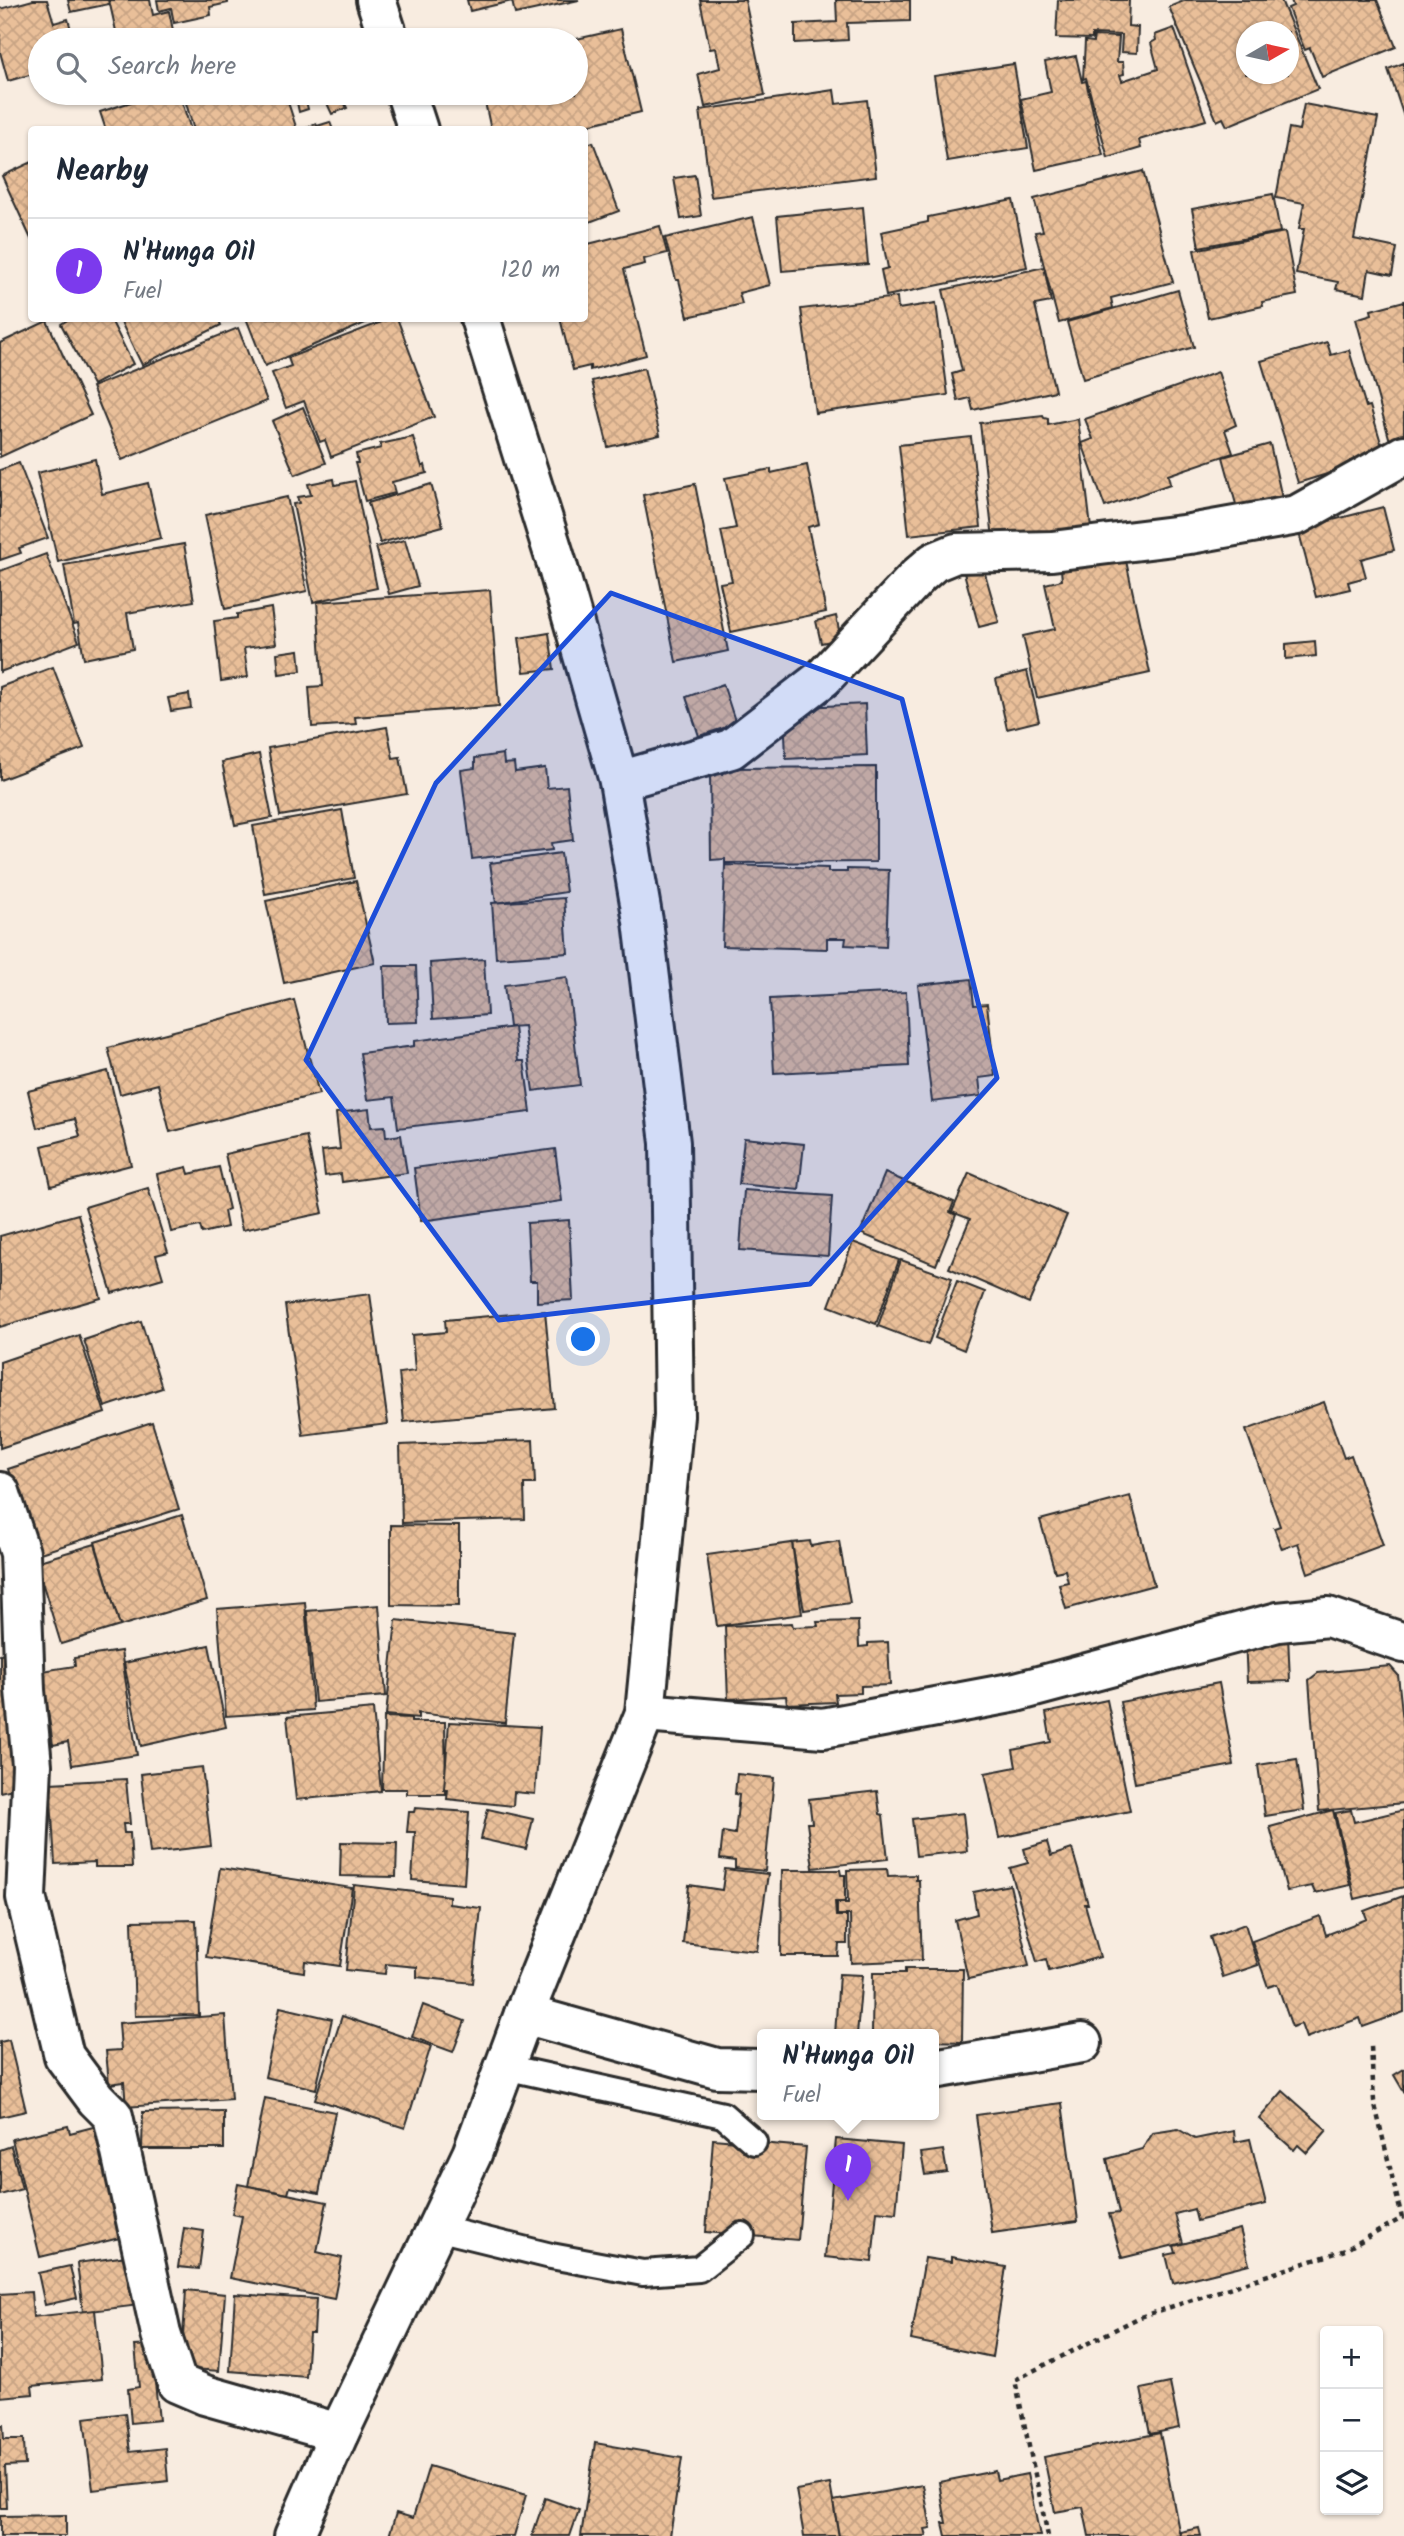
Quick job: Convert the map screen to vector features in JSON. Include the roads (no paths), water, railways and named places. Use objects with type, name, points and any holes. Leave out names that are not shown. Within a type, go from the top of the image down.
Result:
[{"type":"street","points":[[376,0],[385,28]]},
{"type":"street","points":[[410,105],[417,126]]},
{"type":"street","points":[[294,2536],[339,2433],[472,2154],[524,2014],[645,1713],[674,1416],[670,1143],[643,921],[619,781],[556,561],[481,322]]},
{"type":"street","points":[[619,781],[731,749],[823,678],[918,576],[934,562],[945,557],[956,553],[1065,549],[1189,534],[1297,515],[1404,455]]},
{"type":"street","points":[[0,1492],[20,1553],[32,1765],[26,1897],[64,2056],[96,2099],[113,2116],[161,2333],[177,2383],[205,2395],[339,2433]]},
{"type":"street","points":[[645,1713],[823,1728],[1016,1692],[1279,1622],[1328,1617],[1404,1643]]},
{"type":"street","points":[[524,2014],[717,2068],[757,2069]]},
{"type":"street","points":[[939,2068],[1082,2043]]},
{"type":"lane","points":[[505,2067],[723,2115],[754,2143]]},
{"type":"lane","points":[[437,2228],[551,2256],[643,2273],[699,2269],[743,2235]]},
{"type":"place","name":"N'Hunga Oil","points":[[848,2201]]}]
